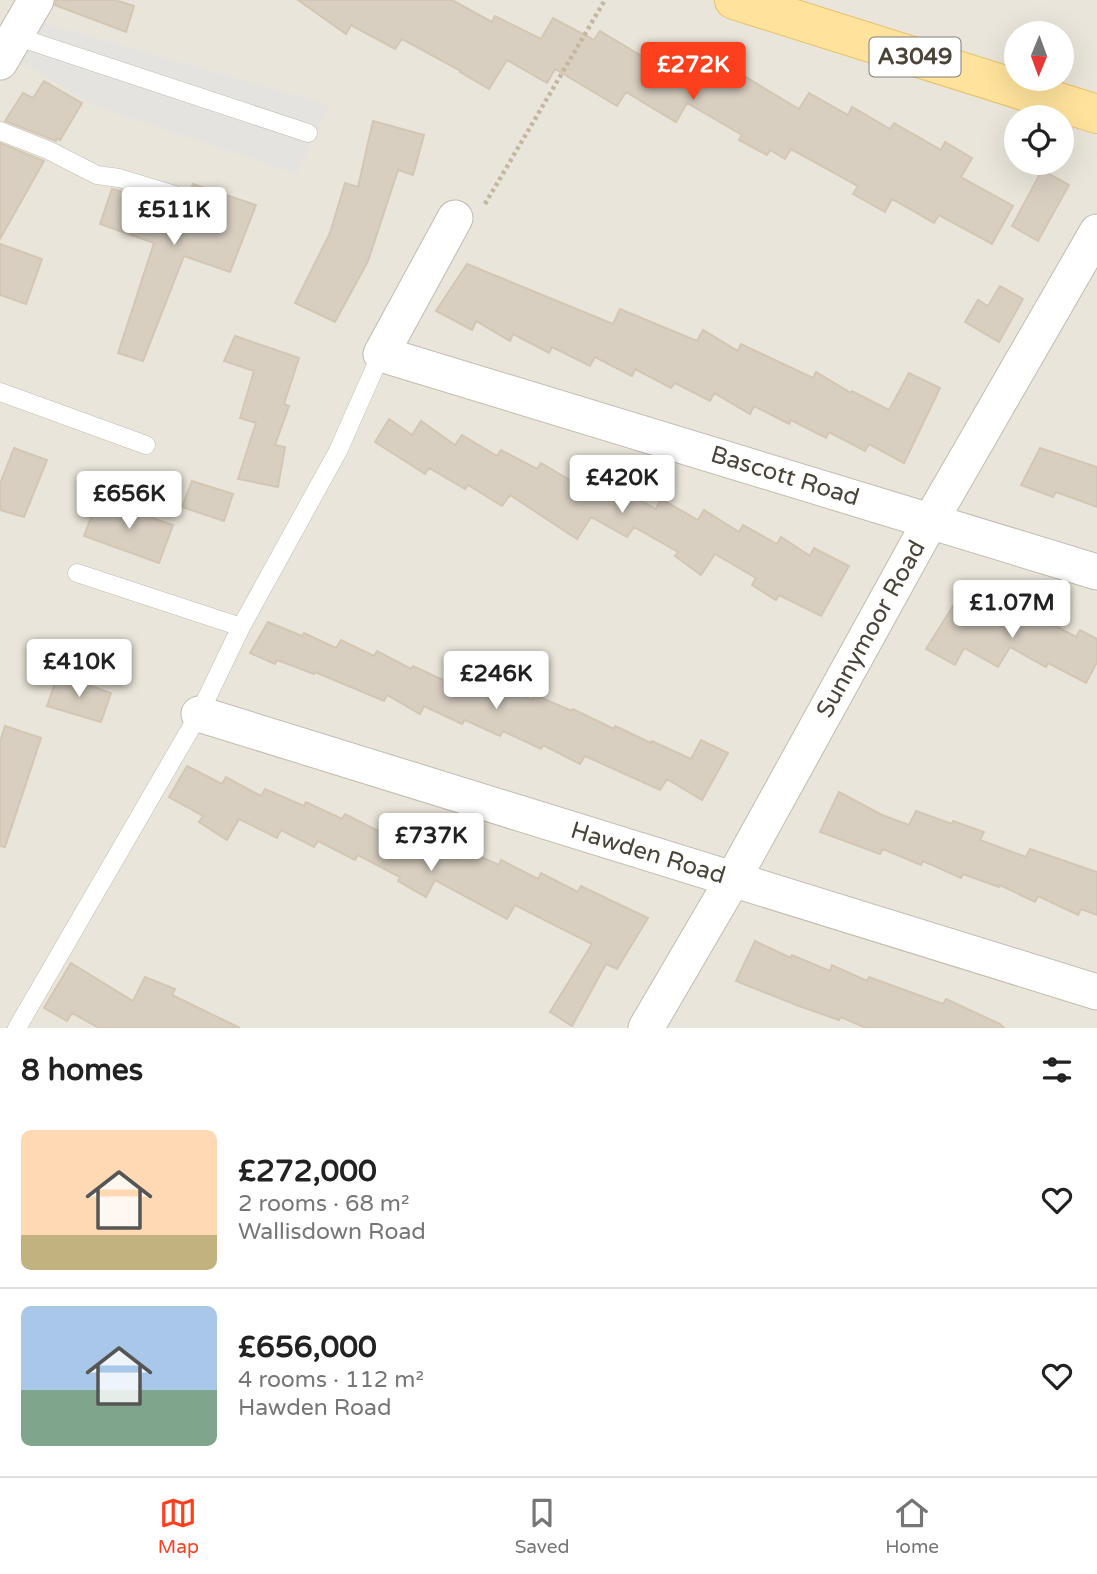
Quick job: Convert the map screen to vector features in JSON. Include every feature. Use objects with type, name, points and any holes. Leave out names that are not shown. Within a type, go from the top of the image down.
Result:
[{"type":"main road","name":"A3049","points":[[734,0],[1097,114]]},
{"type":"street","points":[[8,49],[36,0]]},
{"type":"street","points":[[381,355],[455,218]]},
{"type":"street","name":"Sunnymoor Road","points":[[646,1028],[733,879],[931,520],[1097,232]]},
{"type":"street","name":"Bascott Road","points":[[381,355],[1097,572]]},
{"type":"street","name":"Hawden Road","points":[[199,714],[1097,992]]},
{"type":"lane","points":[[8,49],[308,133]]},
{"type":"lane","points":[[0,131],[48,150],[97,175],[119,178],[175,195]]},
{"type":"lane","points":[[17,1028],[199,714],[241,627],[338,451],[381,355]]},
{"type":"lane","points":[[0,392],[146,445]]},
{"type":"lane","points":[[77,573],[241,627]]},
{"type":"path","points":[[455,218],[485,204],[605,0]]},
{"type":"shaded area","points":[[0,0],[1097,0],[1097,1028],[0,1028]]},
{"type":"shaded area","points":[[36,21],[329,105],[297,174],[94,106],[18,59]]},
{"type":"building","points":[[56,0],[115,0],[134,6],[126,32],[55,5]]},
{"type":"building","points":[[298,0],[452,0],[492,22],[495,16],[541,39],[553,18],[594,40],[600,31],[650,61],[658,47],[720,84],[729,67],[799,109],[809,93],[848,115],[852,107],[890,129],[894,123],[941,150],[945,142],[972,158],[961,177],[1013,206],[992,244],[939,215],[934,223],[892,199],[885,212],[853,194],[858,186],[791,149],[785,159],[770,150],[767,155],[739,140],[742,135],[687,103],[676,122],[626,92],[617,106],[555,69],[547,83],[507,60],[489,89],[402,39],[395,49],[351,25],[346,34]]},
{"type":"building","points":[[44,81],[82,103],[60,140],[57,138],[56,141],[5,121],[23,93],[33,98]]},
{"type":"building","points":[[373,121],[424,135],[413,175],[398,170],[368,261],[335,322],[295,303],[330,233],[345,183],[358,187]]},
{"type":"building","points":[[0,143],[44,161],[0,239]]},
{"type":"building","points":[[1039,175],[1051,175],[1069,185],[1038,241],[1012,226]]},
{"type":"building","points":[[193,184],[256,205],[230,272],[184,256],[143,361],[118,353],[154,243],[100,224],[112,189],[184,208]]},
{"type":"building","points":[[0,244],[42,259],[26,304],[0,295]]},
{"type":"building","points":[[467,264],[613,324],[620,309],[697,341],[703,330],[738,351],[741,344],[813,378],[816,372],[851,393],[852,391],[889,410],[909,373],[940,388],[904,463],[869,444],[865,451],[829,432],[826,438],[791,420],[789,424],[754,406],[750,414],[714,393],[710,401],[675,383],[671,388],[635,369],[632,376],[595,357],[590,366],[552,347],[549,353],[513,334],[510,341],[476,321],[472,330],[436,311]]},
{"type":"building","points":[[1000,286],[1023,299],[999,342],[965,322],[978,300],[988,306]]},
{"type":"building","points":[[235,336],[299,358],[284,404],[289,406],[275,445],[285,447],[278,487],[238,479],[256,423],[240,418],[254,371],[224,361]]},
{"type":"building","points":[[389,419],[412,435],[421,421],[455,445],[462,435],[497,456],[501,450],[537,469],[541,463],[575,483],[581,475],[617,495],[620,489],[656,509],[661,499],[698,520],[704,510],[739,532],[743,525],[777,544],[781,537],[810,556],[814,548],[849,566],[821,616],[779,595],[776,600],[752,585],[756,578],[715,554],[701,575],[675,556],[678,552],[634,527],[627,537],[591,517],[577,539],[510,495],[502,506],[468,485],[465,489],[429,468],[425,474],[375,442]]},
{"type":"building","points":[[14,448],[47,460],[24,517],[0,510],[0,484]]},
{"type":"building","points":[[1040,448],[1097,467],[1097,507],[1056,492],[1053,497],[1021,485]]},
{"type":"building","points":[[192,481],[233,494],[224,521],[182,507]]},
{"type":"building","points":[[98,499],[173,525],[159,563],[84,536]]},
{"type":"building","points":[[960,595],[995,613],[998,608],[1035,625],[1039,617],[1076,637],[1080,630],[1097,639],[1097,662],[1086,683],[1048,663],[1046,667],[1010,647],[998,667],[964,648],[955,665],[926,649]]},
{"type":"building","points":[[268,622],[302,636],[304,633],[336,648],[341,640],[374,656],[377,651],[411,669],[413,666],[447,682],[449,678],[486,697],[494,683],[532,700],[535,695],[691,759],[701,740],[728,753],[702,800],[667,779],[660,790],[585,756],[580,764],[543,745],[541,749],[503,731],[500,736],[465,720],[462,724],[424,706],[420,714],[387,695],[384,701],[315,672],[314,674],[277,660],[275,664],[250,653]]},
{"type":"building","points":[[58,674],[111,693],[101,722],[47,706]]},
{"type":"building","points":[[5,726],[41,738],[5,847],[0,846],[0,742]]},
{"type":"building","points":[[187,766],[222,784],[226,777],[261,796],[265,789],[304,806],[306,802],[342,819],[345,814],[382,833],[385,827],[419,844],[421,841],[457,860],[463,849],[499,865],[501,860],[538,879],[541,873],[578,892],[581,886],[648,918],[617,969],[606,964],[572,1026],[550,1012],[592,944],[515,905],[507,919],[435,880],[426,897],[398,881],[400,877],[358,855],[355,860],[318,841],[314,847],[281,830],[277,838],[239,819],[227,840],[199,822],[203,816],[169,797]]},
{"type":"building","points":[[839,792],[882,815],[909,825],[916,811],[984,832],[980,840],[1026,857],[1030,849],[1097,872],[1097,915],[1081,909],[1078,915],[1038,896],[1035,902],[1000,885],[999,887],[963,874],[961,878],[923,861],[921,865],[883,849],[880,854],[820,832]]},
{"type":"building","points":[[755,941],[791,958],[792,955],[830,971],[832,965],[867,981],[869,977],[943,1004],[946,999],[1004,1028],[866,1028],[841,1017],[839,1020],[736,981]]},
{"type":"building","points":[[71,963],[133,1001],[145,977],[175,989],[172,995],[240,1028],[99,1028],[72,1013],[67,1021],[44,1008]]}]
